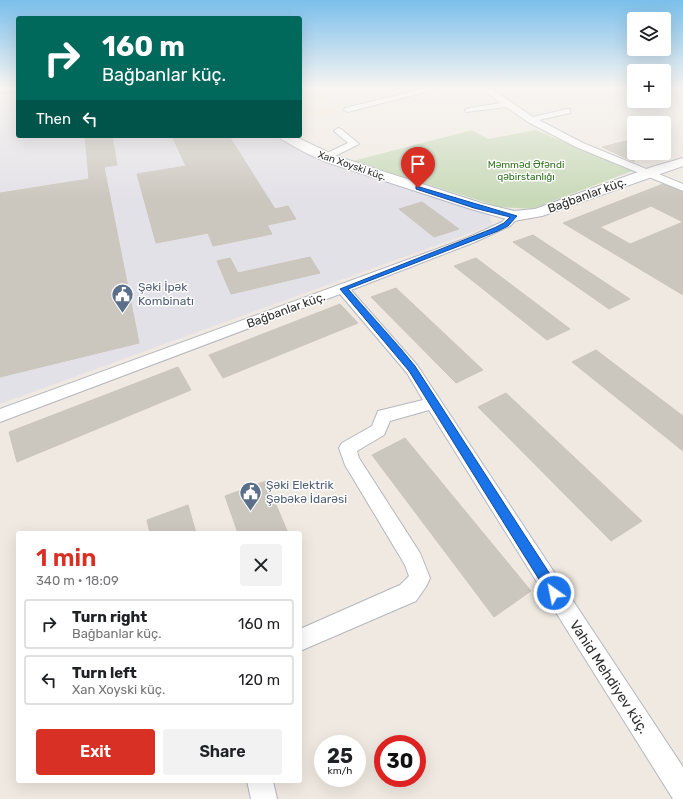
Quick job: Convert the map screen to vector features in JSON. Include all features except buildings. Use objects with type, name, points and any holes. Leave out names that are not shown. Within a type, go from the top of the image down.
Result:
[{"type":"street","points":[[539,124],[582,146],[683,188]]},
{"type":"street","points":[[326,157],[354,144],[338,131]]},
{"type":"street","name":"Xan Xoyski küç.","points":[[289,138],[326,157],[476,206],[514,216]]},
{"type":"street","name":"Bağbanlar küç.","points":[[0,416],[343,289],[496,230],[506,224],[514,216],[537,213],[647,173],[683,162]]},
{"type":"street","name":"Vahid Mehdiyev küç.","points":[[343,289],[412,369],[683,791]]},
{"type":"street","points":[[302,639],[408,593],[420,578],[413,560],[351,460],[348,448],[378,430],[384,416],[433,403]]},
{"type":"street","points":[[260,783],[264,799]]},
{"type":"shaded area","name":"Şəki İpək Kombinatı","points":[[0,124],[16,124],[16,138],[279,138],[317,159],[490,215],[492,225],[0,404]]},
{"type":"green space","name":"Məmməd Əfəndi qəbirstanlığı","points":[[472,130],[488,139],[536,130],[632,171],[532,209],[500,207],[353,161]]},
{"type":"place","name":"Şəki İpək Kombinatı","points":[[123,314]]},
{"type":"place","name":"Şəki Elektrik Şəbəkə İdarəsi","points":[[251,512]]},
{"type":"route","points":[[418,188],[514,216],[506,224],[496,230],[343,289],[412,369],[554,593]]}]
